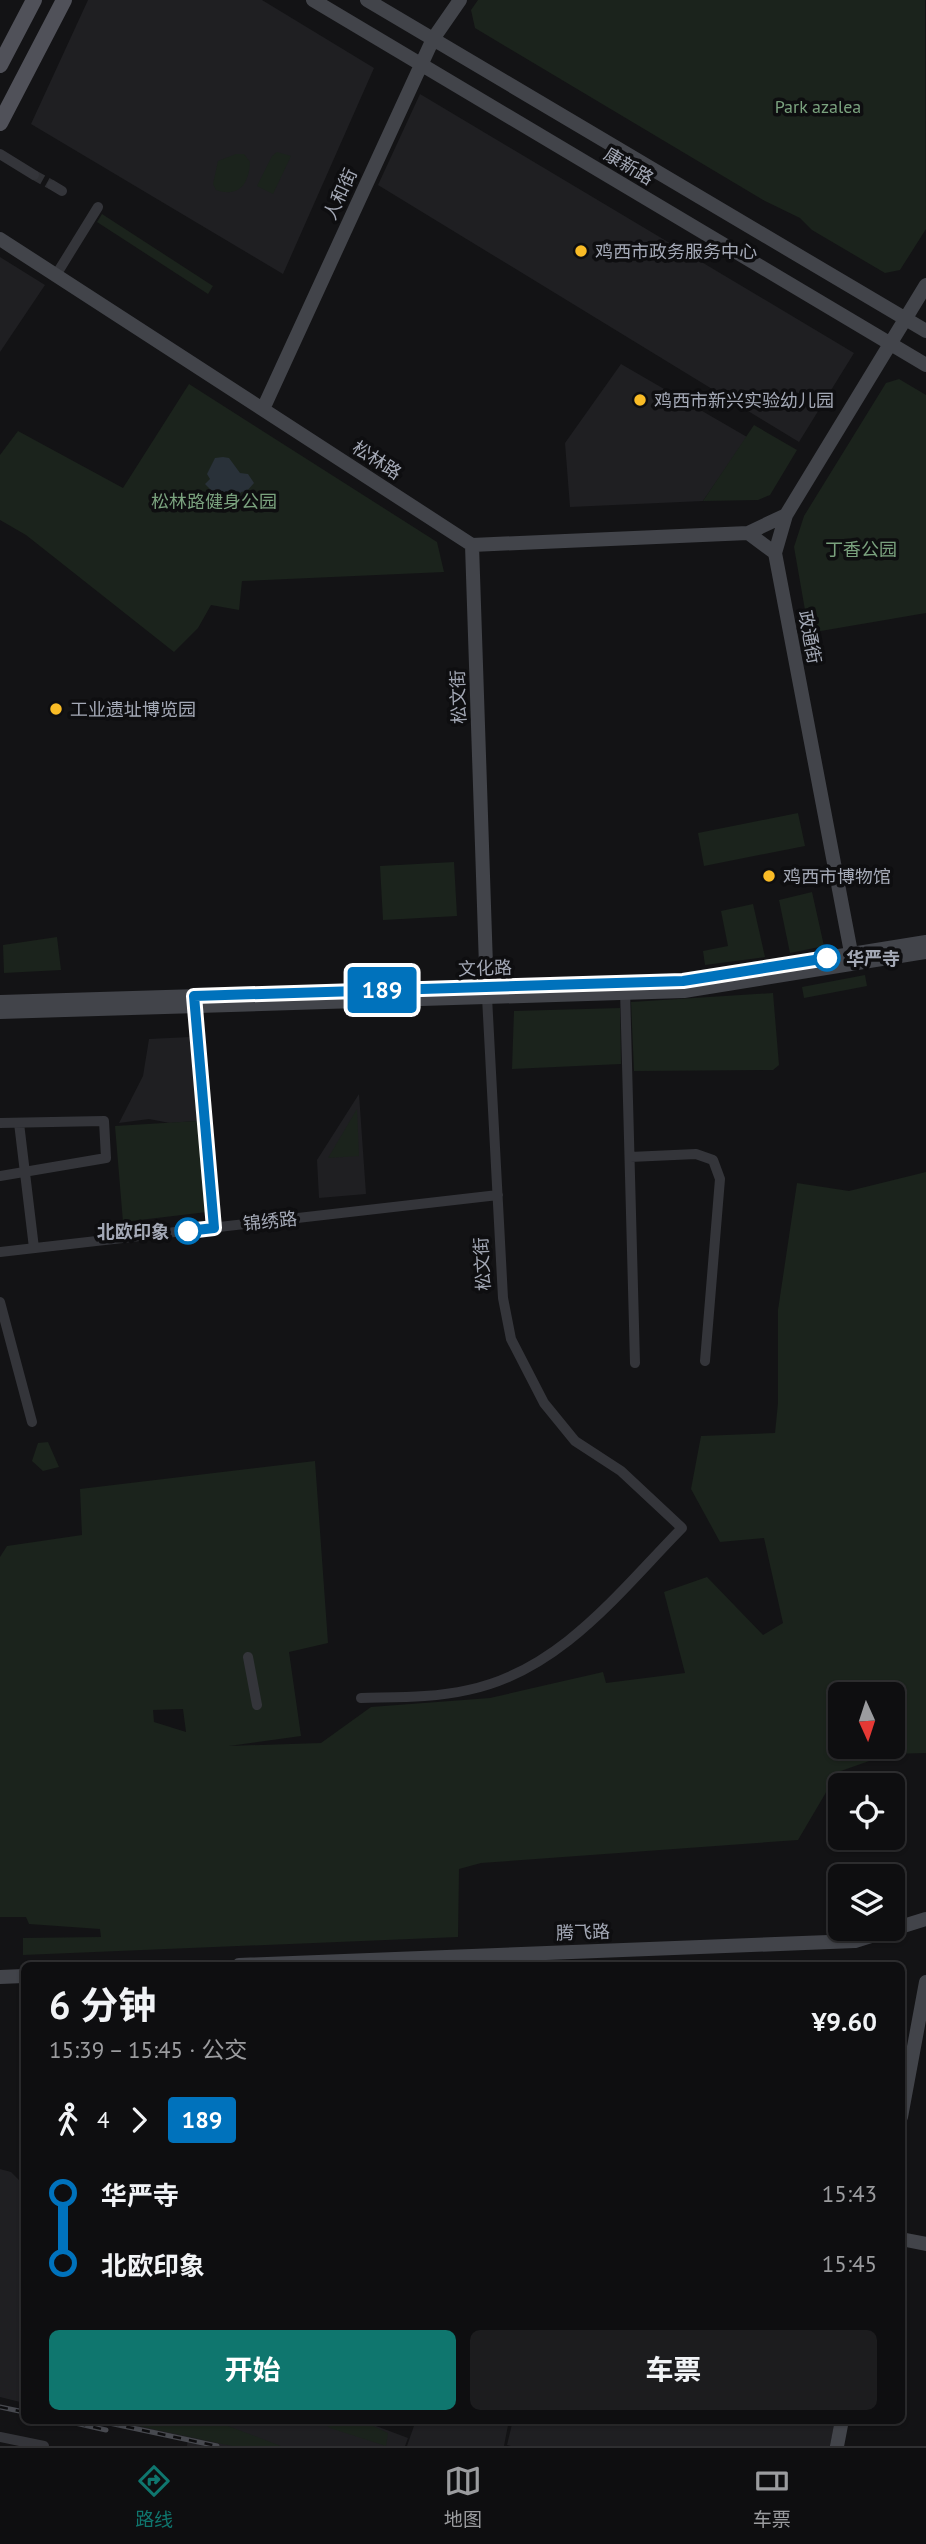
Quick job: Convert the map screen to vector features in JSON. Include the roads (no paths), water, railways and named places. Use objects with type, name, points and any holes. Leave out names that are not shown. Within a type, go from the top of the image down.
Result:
[{"type":"main road","points":[[0,65],[34,0]]},
{"type":"main road","points":[[0,123],[64,0]]},
{"type":"street","name":"康新路","points":[[313,0],[926,365]]},
{"type":"street","name":"康新路","points":[[366,0],[926,331]]},
{"type":"street","name":"人和街","points":[[263,408],[433,39],[460,0]]},
{"type":"street","points":[[0,154],[34,175]]},
{"type":"street","points":[[52,185],[62,191]]},
{"type":"street","points":[[56,275],[98,207]]},
{"type":"street","name":"松林路","points":[[0,239],[472,545]]},
{"type":"street","points":[[905,318],[926,285]]},
{"type":"street","name":"政通街","points":[[852,959],[775,553],[786,515],[905,318]]},
{"type":"street","points":[[472,545],[748,533],[786,515]]},
{"type":"street","points":[[748,533],[775,553]]},
{"type":"street","name":"松文街","points":[[361,1698],[467,1690],[501,1681],[541,1663],[577,1635],[682,1528],[621,1471],[575,1441],[544,1403],[511,1339],[503,1298],[487,992],[472,545]]},
{"type":"street","name":"文化路","points":[[0,1002],[194,1001],[625,988],[688,990],[926,942]]},
{"type":"street","name":"文化路","points":[[852,959],[926,953]]},
{"type":"street","points":[[625,988],[635,1363]]},
{"type":"street","points":[[194,1001],[214,1228]]},
{"type":"street","name":"文化路","points":[[0,1012],[194,1001]]},
{"type":"street","points":[[0,1123],[104,1121],[106,1158],[0,1176]]},
{"type":"street","points":[[19,1123],[34,1248]]},
{"type":"street","points":[[630,1157],[696,1154],[713,1160],[720,1179],[705,1361]]},
{"type":"street","name":"锦绣路","points":[[0,1252],[498,1195]]},
{"type":"street","points":[[0,1302],[3,1322],[32,1422]]},
{"type":"street","points":[[248,1657],[257,1704]]},
{"type":"street","name":"腾飞路","points":[[355,1962],[855,1941],[926,1919]]},
{"type":"street","points":[[0,1977],[21,1976]]},
{"type":"street","points":[[905,2103],[920,2051],[926,1982]]},
{"type":"street","points":[[905,2240],[926,2244]]},
{"type":"street","points":[[837,2446],[841,2424]]},
{"type":"street","points":[[0,2437],[44,2446]]},
{"type":"tunnel","points":[[34,175],[52,185]]},
{"type":"railway","points":[[0,2407],[21,2411]]},
{"type":"railway","points":[[80,2424],[106,2430]]},
{"type":"railway","points":[[114,2424],[217,2446]]},
{"type":"place","name":"鸡西市政务服务中心","points":[[581,251]]},
{"type":"place","name":"鸡西市新兴实验幼儿园","points":[[640,400]]},
{"type":"place","name":"工业遗址博览园","points":[[56,709]]},
{"type":"place","name":"鸡西市博物馆","points":[[769,876]]},
{"type":"place","name":"华严寺","points":[[827,958]]},
{"type":"place","name":"北欧印象","points":[[188,1231]]},
{"type":"park label","name":"Park azalea","points":[[818,106]]},
{"type":"park label","name":"松林路健身公园","points":[[214,501]]},
{"type":"park label","name":"丁香公园","points":[[861,549]]}]
